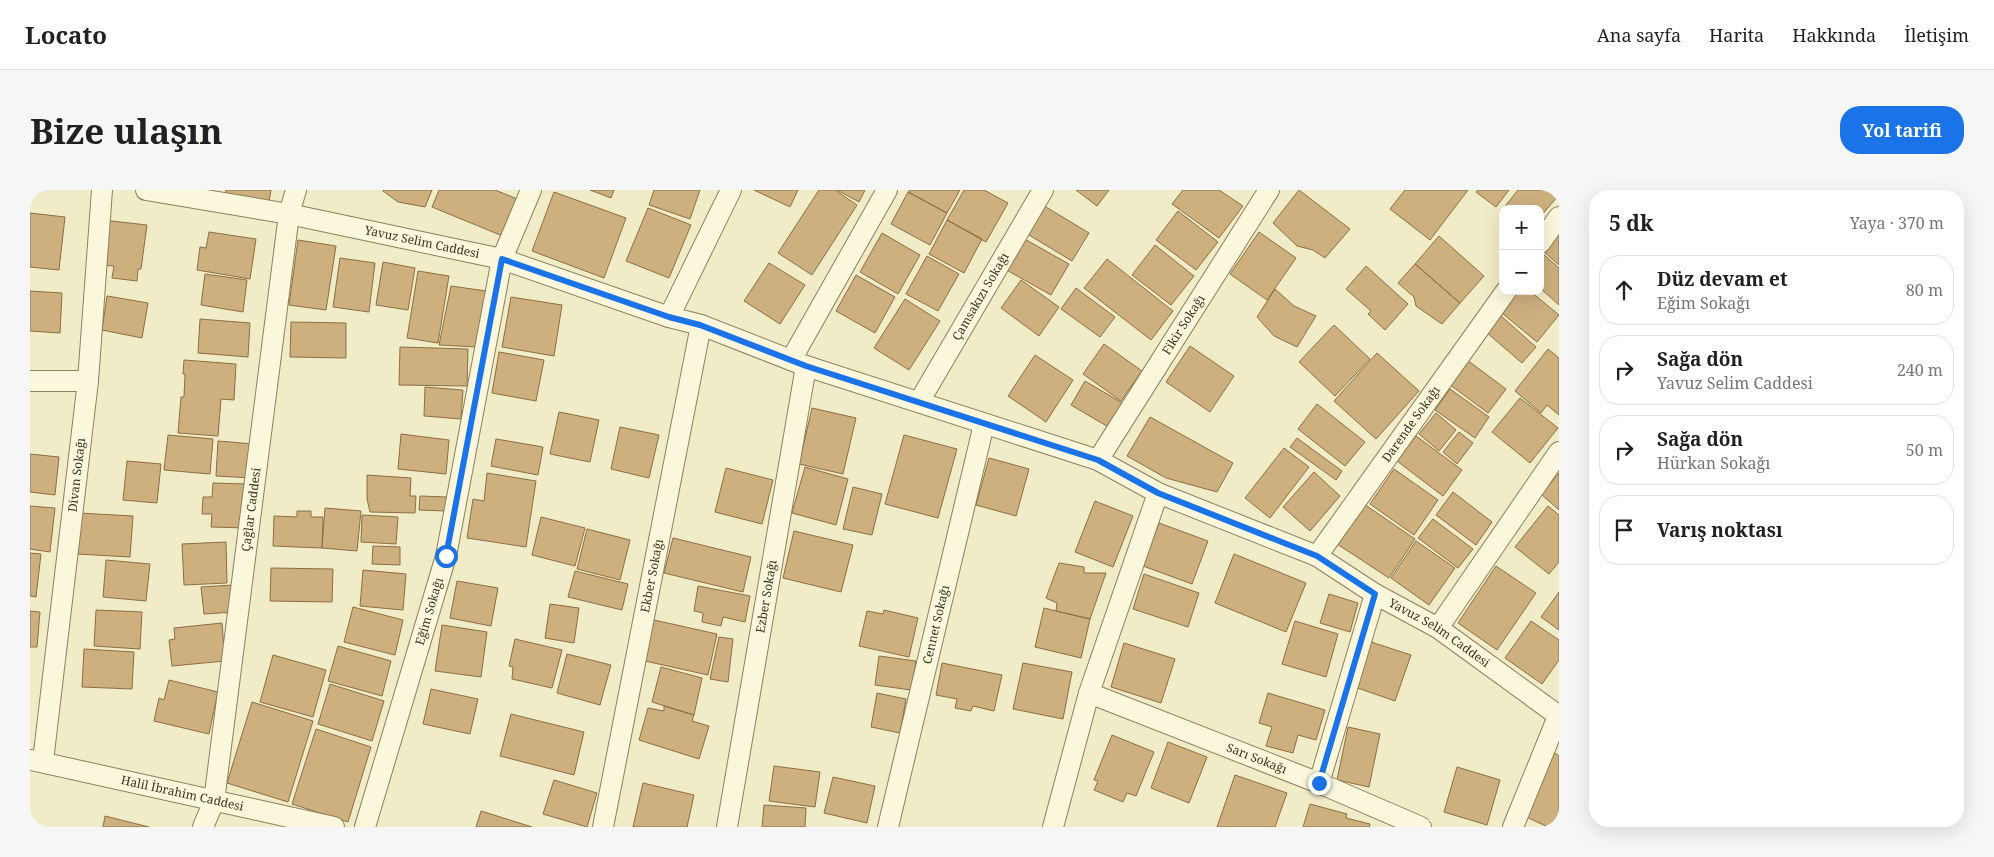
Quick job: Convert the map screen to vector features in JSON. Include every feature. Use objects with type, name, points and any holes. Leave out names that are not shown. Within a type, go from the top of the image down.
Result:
[{"type":"street","name":"Divan Sokağı","points":[[37,760],[88,381],[102,190]]},
{"type":"street","name":"Yavuz Selim Caddesi","points":[[146,190],[289,214],[502,259],[669,317],[700,325],[798,363],[1098,460],[1158,493],[1317,556],[1375,594],[1438,628],[1559,715]]},
{"type":"street","name":"Çağlar Caddesi","points":[[203,827],[214,801],[289,214],[296,190]]},
{"type":"street","name":"Eğim Sokağı","points":[[365,827],[446,556],[502,259],[531,190]]},
{"type":"street","points":[[669,317],[731,190]]},
{"type":"street","name":"Ezber Sokağı","points":[[728,827],[798,363],[887,190]]},
{"type":"street","name":"Çamsakızı Sokağı","points":[[919,402],[1043,190]]},
{"type":"street","name":"Fikir Sokağı","points":[[1098,460],[1270,190]]},
{"type":"street","points":[[1544,238],[1559,217]]},
{"type":"street","name":"Darende Sokağı","points":[[1317,556],[1503,295]]},
{"type":"street","name":"Ekber Sokağı","points":[[603,827],[700,325]]},
{"type":"street","points":[[30,381],[88,381]]},
{"type":"street","name":"Cennet Sokağı","points":[[888,827],[984,424]]},
{"type":"street","points":[[1438,628],[1559,452]]},
{"type":"street","points":[[1053,827],[1089,693],[1158,493]]},
{"type":"street","points":[[1319,783],[1375,594]]},
{"type":"street","name":"Sarı Sokağı","points":[[1089,693],[1319,783],[1421,827]]},
{"type":"street","points":[[1513,827],[1559,715]]},
{"type":"street","name":"Halil İbrahim Caddesi","points":[[37,760],[334,827]]},
{"type":"building","points":[[226,190],[271,190],[269,202],[225,195]]},
{"type":"building","points":[[383,190],[432,190],[425,207],[398,202]]},
{"type":"building","points":[[439,190],[495,190],[520,200],[505,237],[432,207]]},
{"type":"building","points":[[590,190],[614,190],[611,198]]},
{"type":"building","points":[[654,190],[700,190],[690,219],[649,205]]},
{"type":"building","points":[[754,190],[798,190],[790,207]]},
{"type":"building","points":[[819,190],[835,190],[857,205],[812,275],[778,253]]},
{"type":"building","points":[[837,190],[865,190],[859,202]]},
{"type":"building","points":[[910,190],[960,190],[947,213],[908,192]]},
{"type":"building","points":[[964,190],[984,190],[1008,203],[986,242],[947,220]]},
{"type":"building","points":[[1076,190],[1109,190],[1097,206]]},
{"type":"building","points":[[1183,190],[1219,190],[1243,206],[1219,238],[1172,204]]},
{"type":"building","points":[[1299,190],[1350,229],[1325,258],[1313,250],[1297,246],[1273,223]]},
{"type":"building","points":[[1405,190],[1468,190],[1430,240],[1390,209]]},
{"type":"building","points":[[1478,190],[1509,190],[1496,207],[1476,192]]},
{"type":"building","points":[[1518,190],[1551,190],[1558,196],[1544,212],[1544,205],[1506,205]]},
{"type":"building","points":[[554,192],[626,218],[604,278],[532,251]]},
{"type":"building","points":[[908,192],[947,213],[930,245],[891,224]]},
{"type":"building","points":[[1041,204],[1089,233],[1072,261],[1024,232]]},
{"type":"building","points":[[648,208],[691,225],[669,278],[626,261]]},
{"type":"building","points":[[1178,211],[1218,242],[1196,270],[1156,240]]},
{"type":"building","points":[[30,213],[65,217],[59,270],[30,267]]},
{"type":"building","points":[[103,220],[147,225],[141,269],[138,269],[137,281],[112,278],[114,266],[98,265]]},
{"type":"building","points":[[947,220],[982,239],[964,273],[929,254]]},
{"type":"building","points":[[209,232],[256,239],[250,279],[197,270],[200,247],[206,248]]},
{"type":"building","points":[[1259,232],[1296,258],[1267,300],[1230,274]]},
{"type":"building","points":[[1559,232],[1559,265],[1544,252],[1544,248]]},
{"type":"building","points":[[882,233],[920,255],[898,294],[860,272]]},
{"type":"building","points":[[1439,236],[1484,276],[1460,303],[1415,264]]},
{"type":"building","points":[[1021,237],[1069,264],[1051,295],[1003,268]]},
{"type":"building","points":[[298,240],[336,246],[326,310],[289,305]]},
{"type":"building","points":[[1155,245],[1194,276],[1171,305],[1132,275]]},
{"type":"building","points":[[1544,255],[1559,268],[1559,305],[1544,292]]},
{"type":"building","points":[[927,256],[959,274],[938,311],[906,294]]},
{"type":"building","points":[[340,258],[375,263],[369,312],[333,307]]},
{"type":"building","points":[[1107,259],[1173,311],[1151,340],[1084,288]]},
{"type":"building","points":[[383,262],[415,268],[408,310],[376,305]]},
{"type":"building","points":[[769,263],[805,285],[780,324],[744,301]]},
{"type":"building","points":[[1415,264],[1460,303],[1442,324],[1416,306],[1414,297],[1398,283]]},
{"type":"building","points":[[1366,266],[1408,304],[1385,330],[1368,314],[1371,311],[1346,289]]},
{"type":"building","points":[[418,271],[449,276],[438,343],[407,338]]},
{"type":"building","points":[[205,274],[247,280],[243,312],[201,305]]},
{"type":"building","points":[[856,275],[895,297],[875,333],[836,311]]},
{"type":"building","points":[[1021,280],[1059,307],[1039,336],[1001,308]]},
{"type":"building","points":[[451,286],[486,291],[476,347],[439,345]]},
{"type":"building","points":[[1076,288],[1115,317],[1100,337],[1061,309]]},
{"type":"building","points":[[1275,289],[1294,306],[1316,316],[1297,347],[1274,336],[1257,317]]},
{"type":"building","points":[[30,291],[62,293],[60,333],[30,331]]},
{"type":"building","points":[[1508,295],[1535,295],[1559,315],[1537,342],[1497,309]]},
{"type":"building","points":[[107,296],[148,303],[142,338],[102,330]]},
{"type":"building","points":[[511,297],[562,305],[554,356],[502,347]]},
{"type":"building","points":[[905,299],[940,321],[909,370],[874,348]]},
{"type":"building","points":[[1500,315],[1536,347],[1522,363],[1486,332]]},
{"type":"building","points":[[200,319],[250,323],[248,357],[198,353]]},
{"type":"building","points":[[291,322],[346,323],[346,358],[290,357]]},
{"type":"building","points":[[1334,325],[1370,359],[1335,396],[1299,362]]},
{"type":"building","points":[[1104,344],[1142,371],[1121,401],[1083,374]]},
{"type":"building","points":[[1190,346],[1234,376],[1210,412],[1166,382]]},
{"type":"building","points":[[400,347],[468,349],[467,386],[399,385]]},
{"type":"building","points":[[1548,349],[1559,358],[1559,415],[1547,405],[1541,413],[1515,391]]},
{"type":"building","points":[[499,352],[544,360],[536,401],[492,393]]},
{"type":"building","points":[[1377,353],[1419,391],[1376,439],[1334,401]]},
{"type":"building","points":[[1035,355],[1073,380],[1046,422],[1008,396]]},
{"type":"building","points":[[184,360],[236,364],[234,400],[221,399],[218,436],[178,433],[181,397],[184,397]]},
{"type":"building","points":[[1467,360],[1506,389],[1488,413],[1449,384]]},
{"type":"building","points":[[1085,381],[1124,404],[1110,428],[1071,405]]},
{"type":"building","points":[[425,387],[463,390],[461,419],[424,416]]},
{"type":"building","points":[[1450,389],[1489,417],[1475,438],[1435,410]]},
{"type":"building","points":[[1520,398],[1558,428],[1530,463],[1492,432]]},
{"type":"building","points":[[1317,404],[1365,442],[1345,466],[1298,429]]},
{"type":"building","points":[[812,408],[856,418],[843,474],[799,464]]},
{"type":"building","points":[[559,412],[599,420],[590,462],[550,454]]},
{"type":"building","points":[[1436,413],[1456,430],[1439,451],[1419,434]]},
{"type":"building","points":[[1150,417],[1233,463],[1217,492],[1166,478],[1127,456]]},
{"type":"building","points":[[620,427],[659,435],[649,478],[611,469]]},
{"type":"building","points":[[1459,432],[1473,443],[1457,464],[1443,452]]},
{"type":"building","points":[[401,434],[449,440],[446,474],[398,469]]},
{"type":"building","points":[[168,435],[213,439],[210,474],[164,470]]},
{"type":"building","points":[[904,435],[957,449],[938,518],[885,504]]},
{"type":"building","points":[[1416,436],[1462,470],[1443,496],[1397,461]]},
{"type":"building","points":[[1297,438],[1342,471],[1336,480],[1290,447]]},
{"type":"building","points":[[496,439],[543,447],[538,475],[491,466]]},
{"type":"building","points":[[218,441],[254,444],[252,478],[216,476]]},
{"type":"building","points":[[1284,448],[1309,467],[1270,518],[1245,498]]},
{"type":"building","points":[[30,454],[59,457],[55,495],[30,492]]},
{"type":"building","points":[[989,458],[1029,469],[1016,516],[976,505]]},
{"type":"building","points":[[127,461],[161,464],[157,503],[123,500]]},
{"type":"building","points":[[805,467],[848,479],[836,525],[792,513]]},
{"type":"building","points":[[726,468],[773,480],[762,524],[715,512]]},
{"type":"building","points":[[1394,469],[1438,500],[1414,535],[1370,504]]},
{"type":"building","points":[[1314,472],[1340,496],[1310,531],[1283,507]]},
{"type":"building","points":[[487,473],[536,481],[526,547],[467,538],[473,499],[484,501]]},
{"type":"building","points":[[1559,473],[1559,510],[1541,494]]},
{"type":"building","points":[[367,475],[411,478],[410,496],[416,496],[415,513],[370,512],[367,499]]},
{"type":"building","points":[[213,483],[248,484],[247,528],[211,527],[212,514],[202,514],[203,497],[212,497]]},
{"type":"building","points":[[853,487],[882,494],[872,535],[843,529]]},
{"type":"building","points":[[1453,492],[1492,522],[1476,545],[1436,515]]},
{"type":"building","points":[[420,496],[447,497],[446,511],[419,510]]},
{"type":"building","points":[[1095,501],[1133,516],[1113,567],[1075,552]]},
{"type":"building","points":[[1361,502],[1415,539],[1389,578],[1334,542]]},
{"type":"building","points":[[30,506],[55,508],[50,552],[30,549]]},
{"type":"building","points":[[1548,506],[1559,515],[1559,562],[1549,574],[1515,547]]},
{"type":"building","points":[[325,508],[361,511],[357,551],[322,548]]},
{"type":"building","points":[[297,511],[311,511],[311,517],[323,517],[322,548],[273,546],[274,516],[297,517]]},
{"type":"building","points":[[79,513],[133,516],[130,557],[77,554]]},
{"type":"building","points":[[362,515],[398,517],[396,544],[361,542]]},
{"type":"building","points":[[541,517],[585,528],[575,566],[532,555]]},
{"type":"building","points":[[1433,519],[1473,549],[1458,568],[1418,538]]},
{"type":"building","points":[[1159,523],[1208,541],[1192,584],[1143,566]]},
{"type":"building","points":[[587,529],[630,540],[620,580],[577,569]]},
{"type":"building","points":[[794,531],[853,545],[841,592],[783,578]]},
{"type":"building","points":[[673,538],[751,557],[743,592],[664,573]]},
{"type":"building","points":[[1416,541],[1455,568],[1429,605],[1391,578]]},
{"type":"building","points":[[226,542],[227,583],[184,585],[182,544]]},
{"type":"building","points":[[373,546],[400,547],[400,565],[372,564]]},
{"type":"building","points":[[30,553],[41,554],[36,597],[30,596]]},
{"type":"building","points":[[1234,554],[1306,583],[1286,632],[1215,603]]},
{"type":"building","points":[[106,560],[150,564],[146,601],[103,597]]},
{"type":"building","points":[[1059,563],[1084,567],[1084,573],[1106,573],[1090,619],[1056,611],[1057,603],[1046,598]]},
{"type":"building","points":[[1496,566],[1536,593],[1497,650],[1458,623]]},
{"type":"building","points":[[271,568],[333,569],[332,602],[270,601]]},
{"type":"building","points":[[363,570],[406,574],[403,610],[360,606]]},
{"type":"building","points":[[575,571],[628,584],[622,610],[568,597]]},
{"type":"building","points":[[1144,574],[1199,593],[1188,627],[1133,609]]},
{"type":"building","points":[[457,581],[498,588],[491,626],[450,618]]},
{"type":"building","points":[[233,585],[235,612],[204,614],[201,587]]},
{"type":"building","points":[[698,586],[750,596],[745,622],[723,617],[721,626],[702,622],[703,613],[694,611]]},
{"type":"building","points":[[1559,592],[1559,630],[1541,617]]},
{"type":"building","points":[[1329,594],[1358,603],[1350,632],[1320,623]]},
{"type":"building","points":[[550,604],[579,608],[574,643],[545,638]]},
{"type":"building","points":[[353,607],[403,620],[395,655],[344,642]]},
{"type":"building","points":[[1044,608],[1090,619],[1081,658],[1035,647]]},
{"type":"building","points":[[96,610],[142,612],[140,649],[94,646]]},
{"type":"building","points":[[884,610],[918,618],[909,657],[859,646],[867,611],[883,614]]},
{"type":"building","points":[[30,611],[40,612],[37,647],[30,647]]},
{"type":"building","points":[[654,620],[717,634],[708,675],[645,661]]},
{"type":"building","points":[[1295,621],[1338,634],[1326,677],[1282,664]]},
{"type":"building","points":[[1531,621],[1559,640],[1559,660],[1542,684],[1505,658]]},
{"type":"building","points":[[222,623],[225,661],[172,666],[169,640],[175,639],[174,628]]},
{"type":"building","points":[[442,625],[487,632],[481,677],[435,671]]},
{"type":"building","points":[[719,637],[733,639],[728,682],[710,679]]},
{"type":"building","points":[[515,639],[562,650],[552,688],[512,679],[513,667],[509,666]]},
{"type":"building","points":[[1368,641],[1411,655],[1395,701],[1352,686]]},
{"type":"building","points":[[1124,643],[1175,659],[1161,703],[1111,687]]},
{"type":"building","points":[[338,646],[391,661],[382,696],[328,681]]},
{"type":"building","points":[[84,649],[134,652],[132,689],[82,687]]},
{"type":"building","points":[[567,654],[611,665],[600,705],[557,693]]},
{"type":"building","points":[[273,655],[326,670],[313,717],[260,702]]},
{"type":"building","points":[[879,656],[916,661],[911,690],[875,685]]},
{"type":"building","points":[[942,663],[1002,675],[994,711],[973,706],[971,711],[955,708],[957,699],[936,695]]},
{"type":"building","points":[[1023,663],[1072,672],[1063,719],[1013,709]]},
{"type":"building","points":[[661,667],[702,678],[694,715],[652,702]]},
{"type":"building","points":[[169,680],[218,692],[209,734],[154,721],[159,698],[164,700]]},
{"type":"building","points":[[330,684],[384,701],[372,741],[318,724]]},
{"type":"building","points":[[431,689],[478,699],[470,734],[423,724]]},
{"type":"building","points":[[877,693],[906,699],[900,733],[871,727]]},
{"type":"building","points":[[1268,693],[1325,710],[1316,740],[1298,735],[1293,753],[1266,746],[1272,727],[1259,723]]},
{"type":"building","points":[[252,702],[313,721],[288,802],[227,783]]},
{"type":"building","points":[[664,706],[694,715],[692,721],[709,726],[699,759],[639,740],[648,708],[664,711]]},
{"type":"building","points":[[511,714],[584,732],[574,775],[500,756]]},
{"type":"building","points":[[1348,727],[1380,734],[1369,787],[1337,780]]},
{"type":"building","points":[[316,729],[371,747],[348,822],[292,804]]},
{"type":"building","points":[[1112,735],[1154,752],[1136,796],[1127,793],[1123,802],[1094,790],[1098,781],[1094,780]]},
{"type":"building","points":[[1168,742],[1207,757],[1189,803],[1151,788]]},
{"type":"building","points":[[1552,751],[1559,756],[1559,827],[1548,827],[1522,815]]},
{"type":"building","points":[[774,766],[820,772],[815,807],[769,801]]},
{"type":"building","points":[[1457,767],[1500,780],[1487,825],[1444,812]]},
{"type":"building","points":[[1235,775],[1287,793],[1275,827],[1217,827]]},
{"type":"building","points":[[833,777],[875,786],[867,823],[824,813]]},
{"type":"building","points":[[554,780],[597,793],[587,827],[543,814]]},
{"type":"building","points":[[643,783],[694,795],[687,827],[633,827]]},
{"type":"building","points":[[1310,804],[1347,814],[1346,818],[1370,824],[1369,827],[1303,827]]},
{"type":"building","points":[[764,805],[806,808],[805,827],[762,827]]},
{"type":"building","points":[[481,811],[532,827],[476,827]]},
{"type":"building","points":[[105,816],[149,827],[103,827]]},
{"type":"route","points":[[446,556],[502,259],[669,317],[700,325],[806,366],[1098,460],[1158,493],[1317,556],[1375,594],[1319,783]]}]
